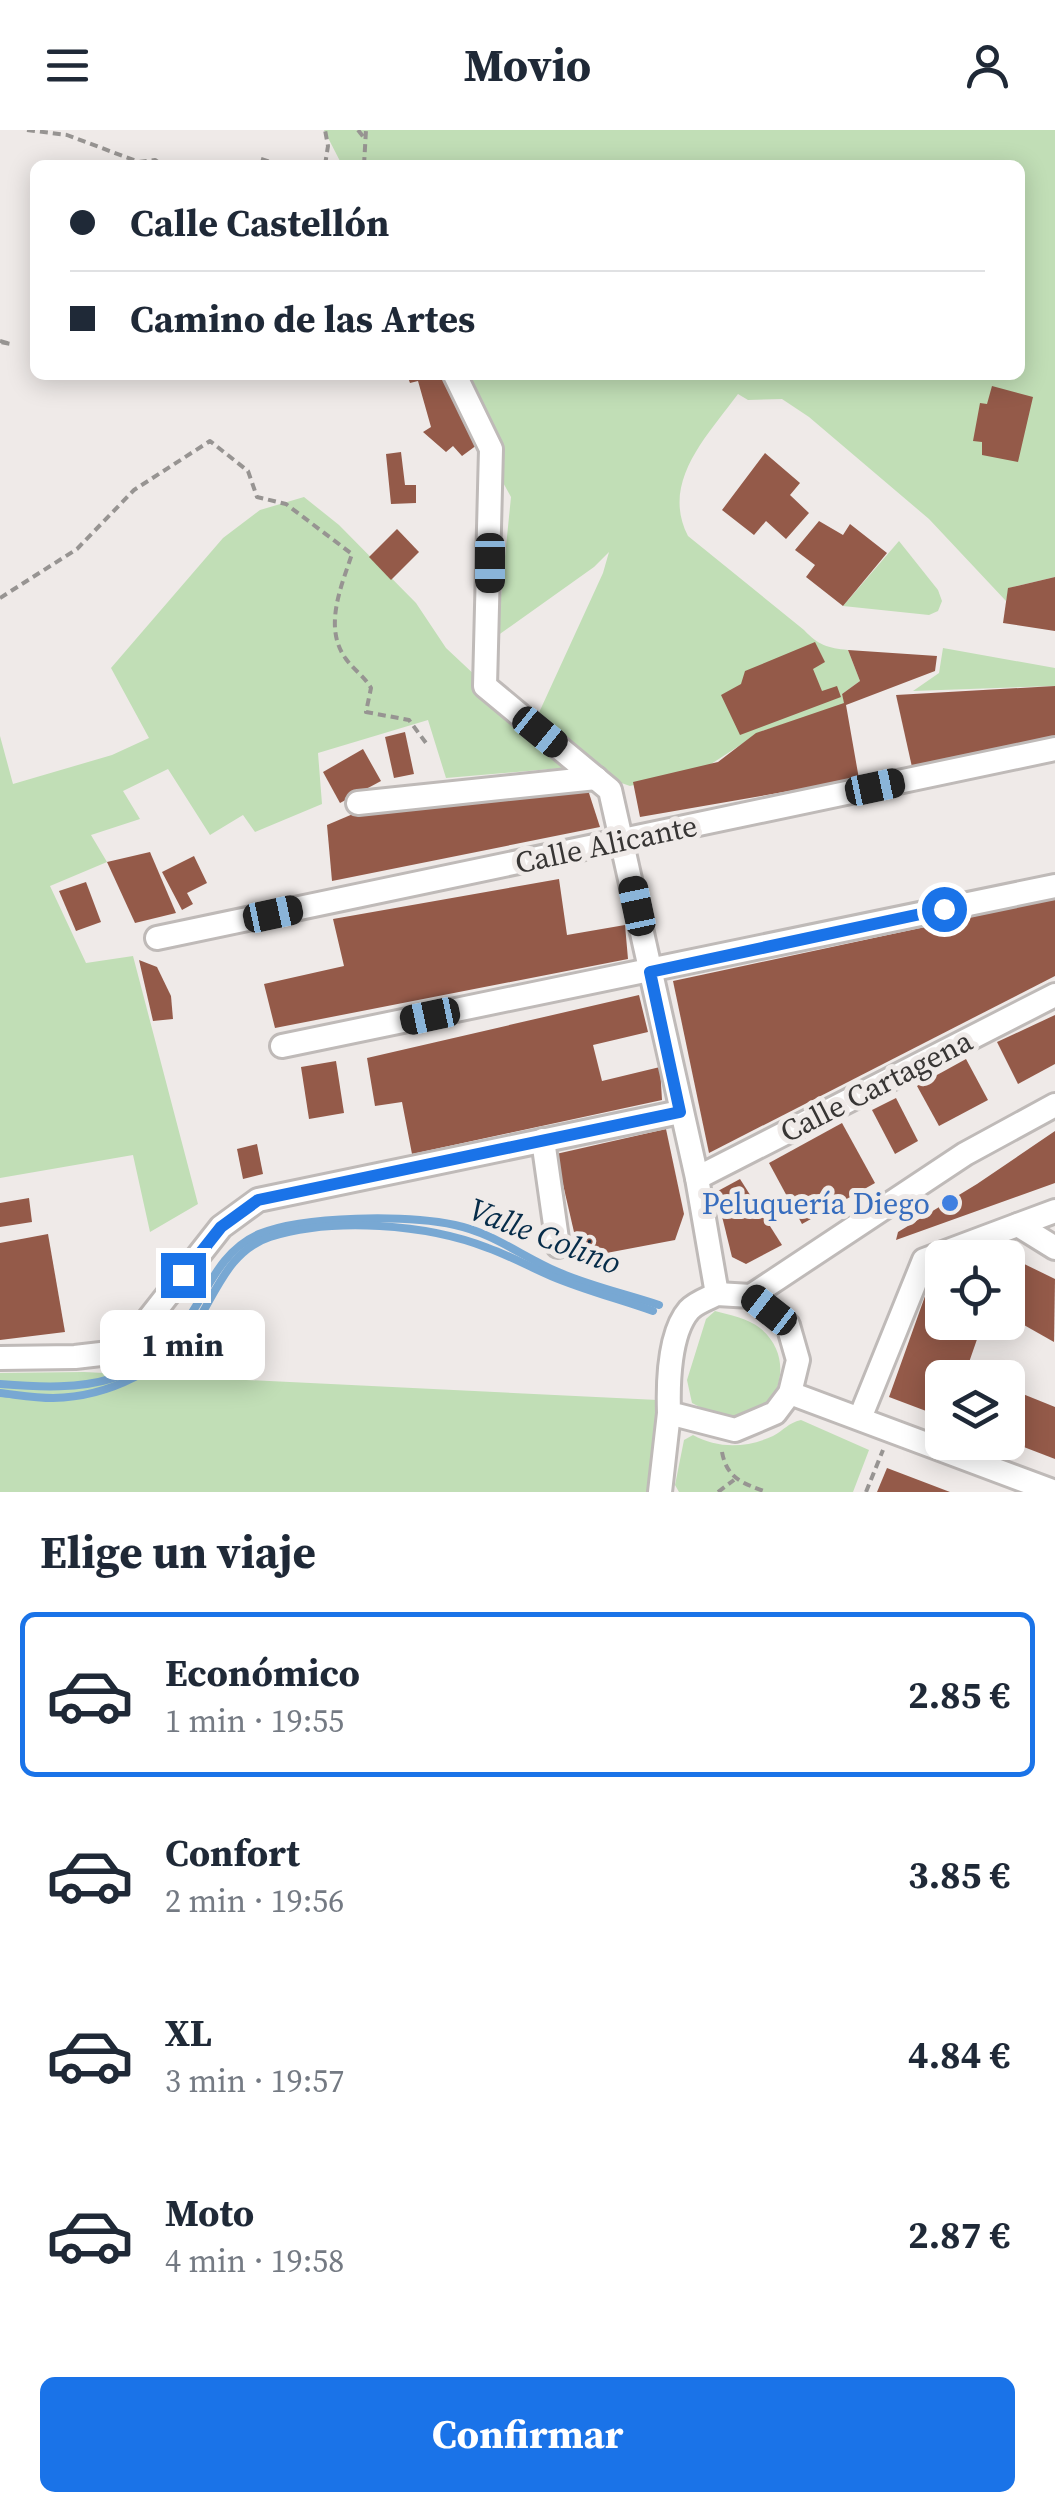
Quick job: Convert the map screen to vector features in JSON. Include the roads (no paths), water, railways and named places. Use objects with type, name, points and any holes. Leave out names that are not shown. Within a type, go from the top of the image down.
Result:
[{"type":"street","points":[[457,380],[491,449],[485,686],[610,790],[697,1178],[717,1294]]},
{"type":"street","name":"Calle Alicante","points":[[157,938],[1055,749]]},
{"type":"street","points":[[358,803],[596,778]]},
{"type":"street","points":[[282,1046],[1055,886]]},
{"type":"street","name":"Calle Cartagena","points":[[697,1178],[1055,995]]},
{"type":"street","points":[[751,1296],[965,1154],[1055,1106]]},
{"type":"street","points":[[0,1358],[118,1352],[221,1227],[258,1200],[680,1112]]},
{"type":"street","points":[[543,1140],[558,1246]]},
{"type":"street","points":[[860,1418],[924,1260],[1055,1211]]},
{"type":"street","points":[[1018,1225],[1055,1248]]},
{"type":"street","points":[[660,1492],[674,1344],[689,1310],[717,1294],[751,1296],[788,1325],[798,1360],[790,1392],[775,1413],[734,1430],[668,1412]]},
{"type":"street","points":[[790,1392],[1055,1492]]},
{"type":"waterway","name":"Valle Colino","points":[[0,1384],[87,1384],[136,1369],[178,1333],[215,1274],[238,1247],[259,1234],[302,1223],[384,1218],[455,1225],[570,1277],[659,1305]]},
{"type":"waterway","points":[[0,1393],[47,1398],[74,1396],[134,1377],[170,1354],[184,1339],[226,1272],[245,1251],[270,1237],[322,1227],[380,1226],[437,1233],[496,1251],[563,1281],[653,1311]]},
{"type":"place","name":"Peluquería Diego","points":[[950,1203]]}]
